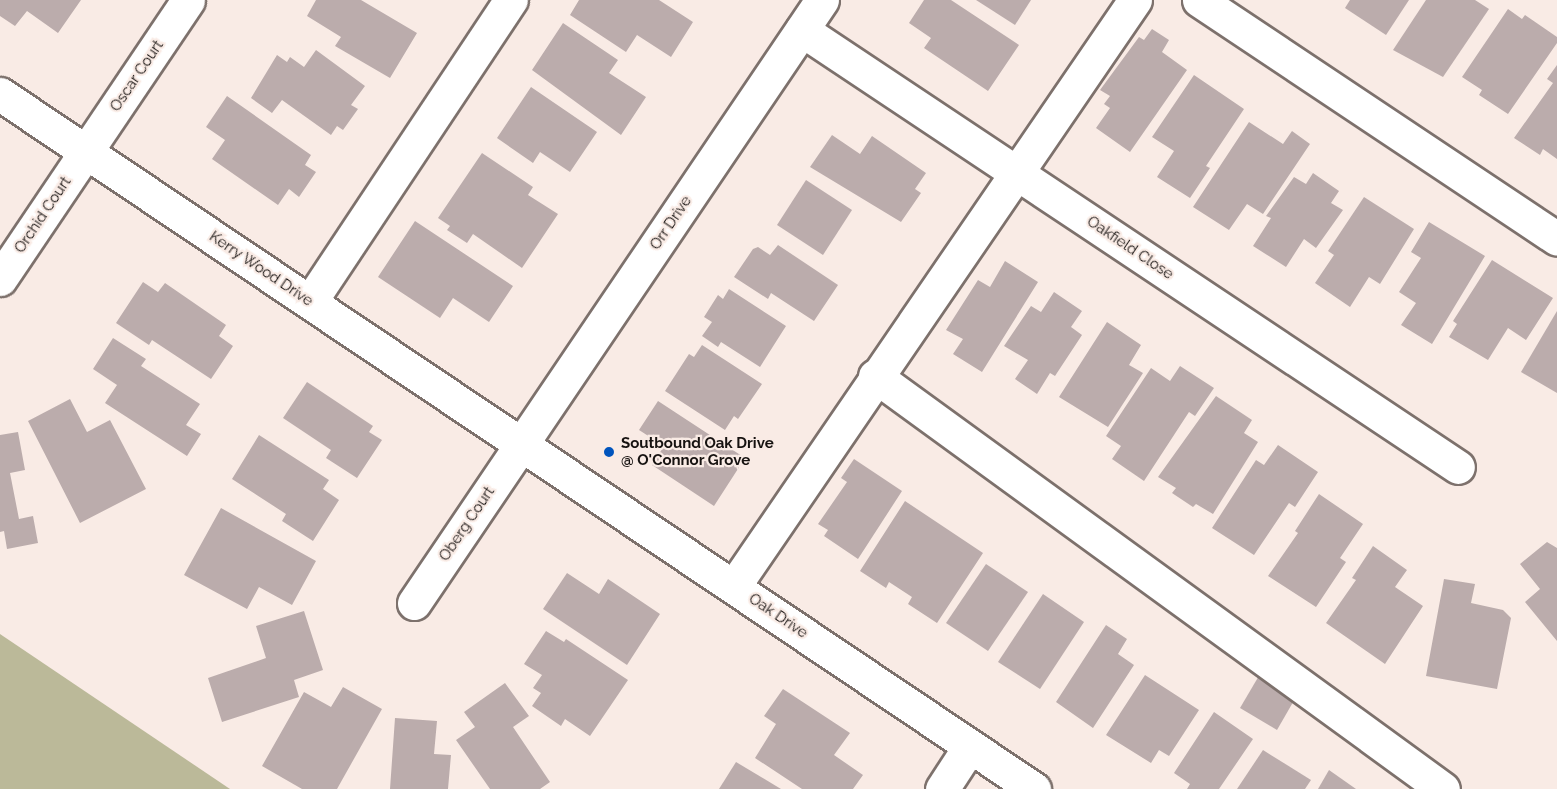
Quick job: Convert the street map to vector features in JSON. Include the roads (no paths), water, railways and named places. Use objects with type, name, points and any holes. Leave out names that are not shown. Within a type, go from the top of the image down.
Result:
[{"type":"street","name":"Oscar Court","points":[[86,152],[188,0]]},
{"type":"street","points":[[310,302],[511,0]]},
{"type":"street","name":"Orr Drive","points":[[520,445],[822,0]]},
{"type":"street","points":[[734,586],[1015,171],[1135,0]]},
{"type":"street","points":[[1199,0],[1557,239]]},
{"type":"street","name":"Oakfield Close","points":[[802,30],[1458,467]]},
{"type":"street","name":"Kerry Wood Drive","points":[[0,94],[520,445]]},
{"type":"street","name":"Orchid Court","points":[[0,279],[86,152]]},
{"type":"street","points":[[875,376],[1443,789]]},
{"type":"street","name":"Oak Drive","points":[[520,445],[734,586],[1034,789]]},
{"type":"street","name":"Oberg Court","points":[[414,603],[520,445]]},
{"type":"street","points":[[942,789],[970,746]]},
{"type":"place","name":"Soutbound Oak Drive @ O'Connor Grove","points":[[609,452]]}]
